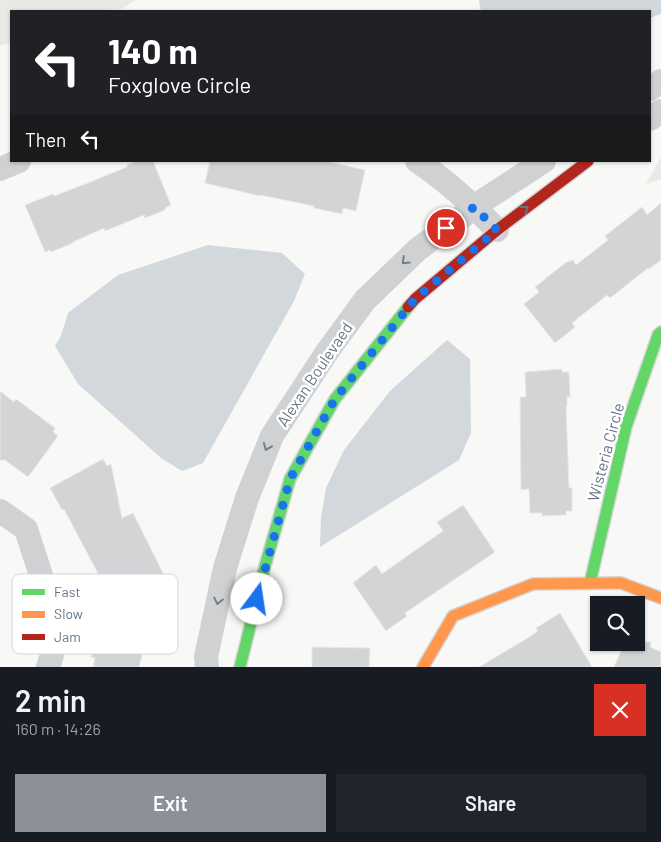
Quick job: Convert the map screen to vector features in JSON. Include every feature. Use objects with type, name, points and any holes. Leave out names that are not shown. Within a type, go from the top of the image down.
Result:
[{"type":"street","points":[[651,88],[661,80]]},
{"type":"street","points":[[0,169],[17,162]]},
{"type":"street","points":[[418,162],[474,207],[497,230]]},
{"type":"street","name":"Alexan Boulevaed","points":[[207,667],[206,657],[225,568],[247,498],[272,436],[327,352],[365,300],[417,250],[474,207],[542,162]]},
{"type":"street","name":"Alexan Boulevaed","points":[[240,667],[265,566],[290,479],[335,399],[415,299],[497,230],[587,162]]},
{"type":"street","name":"Wisteria Circle","points":[[590,583],[626,427],[658,335],[661,332]]},
{"type":"street","points":[[0,510],[26,530],[40,574]]},
{"type":"street","points":[[422,667],[453,616],[533,584],[621,582],[661,598]]},
{"type":"street","points":[[48,667],[52,654]]},
{"type":"shaded area","points":[[0,0],[136,0],[121,9],[10,10],[10,42],[0,46]]},
{"type":"shaded area","points":[[479,0],[661,0],[661,14],[651,18],[651,10],[480,9]]},
{"type":"shaded area","points":[[661,157],[661,179],[646,184]]},
{"type":"shaded area","points":[[208,245],[282,253],[305,274],[294,301],[203,463],[182,471],[161,458],[78,384],[55,346],[61,336],[68,313],[118,275]]},
{"type":"shaded area","points":[[447,340],[470,359],[471,433],[459,460],[320,547],[321,518],[326,488],[344,450],[390,391]]},
{"type":"building","points":[[134,162],[153,162],[171,205],[165,208],[165,210],[145,218],[144,215],[105,231],[104,228],[51,252],[50,250],[45,252],[25,205],[88,183],[127,167],[127,165]]},
{"type":"building","points":[[210,162],[329,162],[365,170],[356,211],[343,208],[342,214],[314,208],[314,206],[205,183]]},
{"type":"building","points":[[661,203],[661,260],[610,298],[607,295],[572,323],[575,327],[555,343],[524,304],[539,292],[535,287],[565,263],[573,260],[576,265],[608,240],[605,236],[642,207],[647,215]]},
{"type":"building","points":[[562,369],[562,372],[569,372],[570,397],[567,397],[566,406],[569,488],[572,488],[572,511],[566,511],[566,515],[542,516],[542,513],[530,513],[529,489],[521,490],[520,397],[526,397],[525,372]]},
{"type":"building","points":[[0,391],[14,402],[16,399],[55,428],[53,432],[58,436],[28,477],[5,460],[0,460]]},
{"type":"building","points":[[103,459],[107,466],[111,464],[122,518],[133,513],[164,574],[98,574],[64,509],[62,510],[50,488]]},
{"type":"building","points":[[463,505],[495,552],[405,613],[407,616],[386,631],[353,583],[376,565],[382,574],[443,531],[437,522]]},
{"type":"building","points":[[560,613],[592,667],[479,667],[531,636],[538,631],[536,628]]},
{"type":"building","points":[[645,642],[651,642],[650,647],[661,652],[661,667],[614,667],[621,651],[645,651]]},
{"type":"building","points":[[312,647],[370,648],[369,667],[312,667]]},
{"type":"building","points":[[92,654],[142,654],[139,667],[93,667],[95,658],[91,657]]},
{"type":"traffic: fast","points":[[240,667],[265,566],[290,479],[335,399],[408,307]]},
{"type":"traffic: fast","points":[[590,583],[626,427],[658,335],[661,332]]},
{"type":"traffic: slow","points":[[423,667],[453,616],[533,584],[621,583],[661,598]]},
{"type":"traffic: jam","points":[[408,307],[497,230],[587,162]]},
{"type":"route","points":[[257,599],[290,479],[335,399],[415,299],[497,230],[474,207],[446,228]]}]
